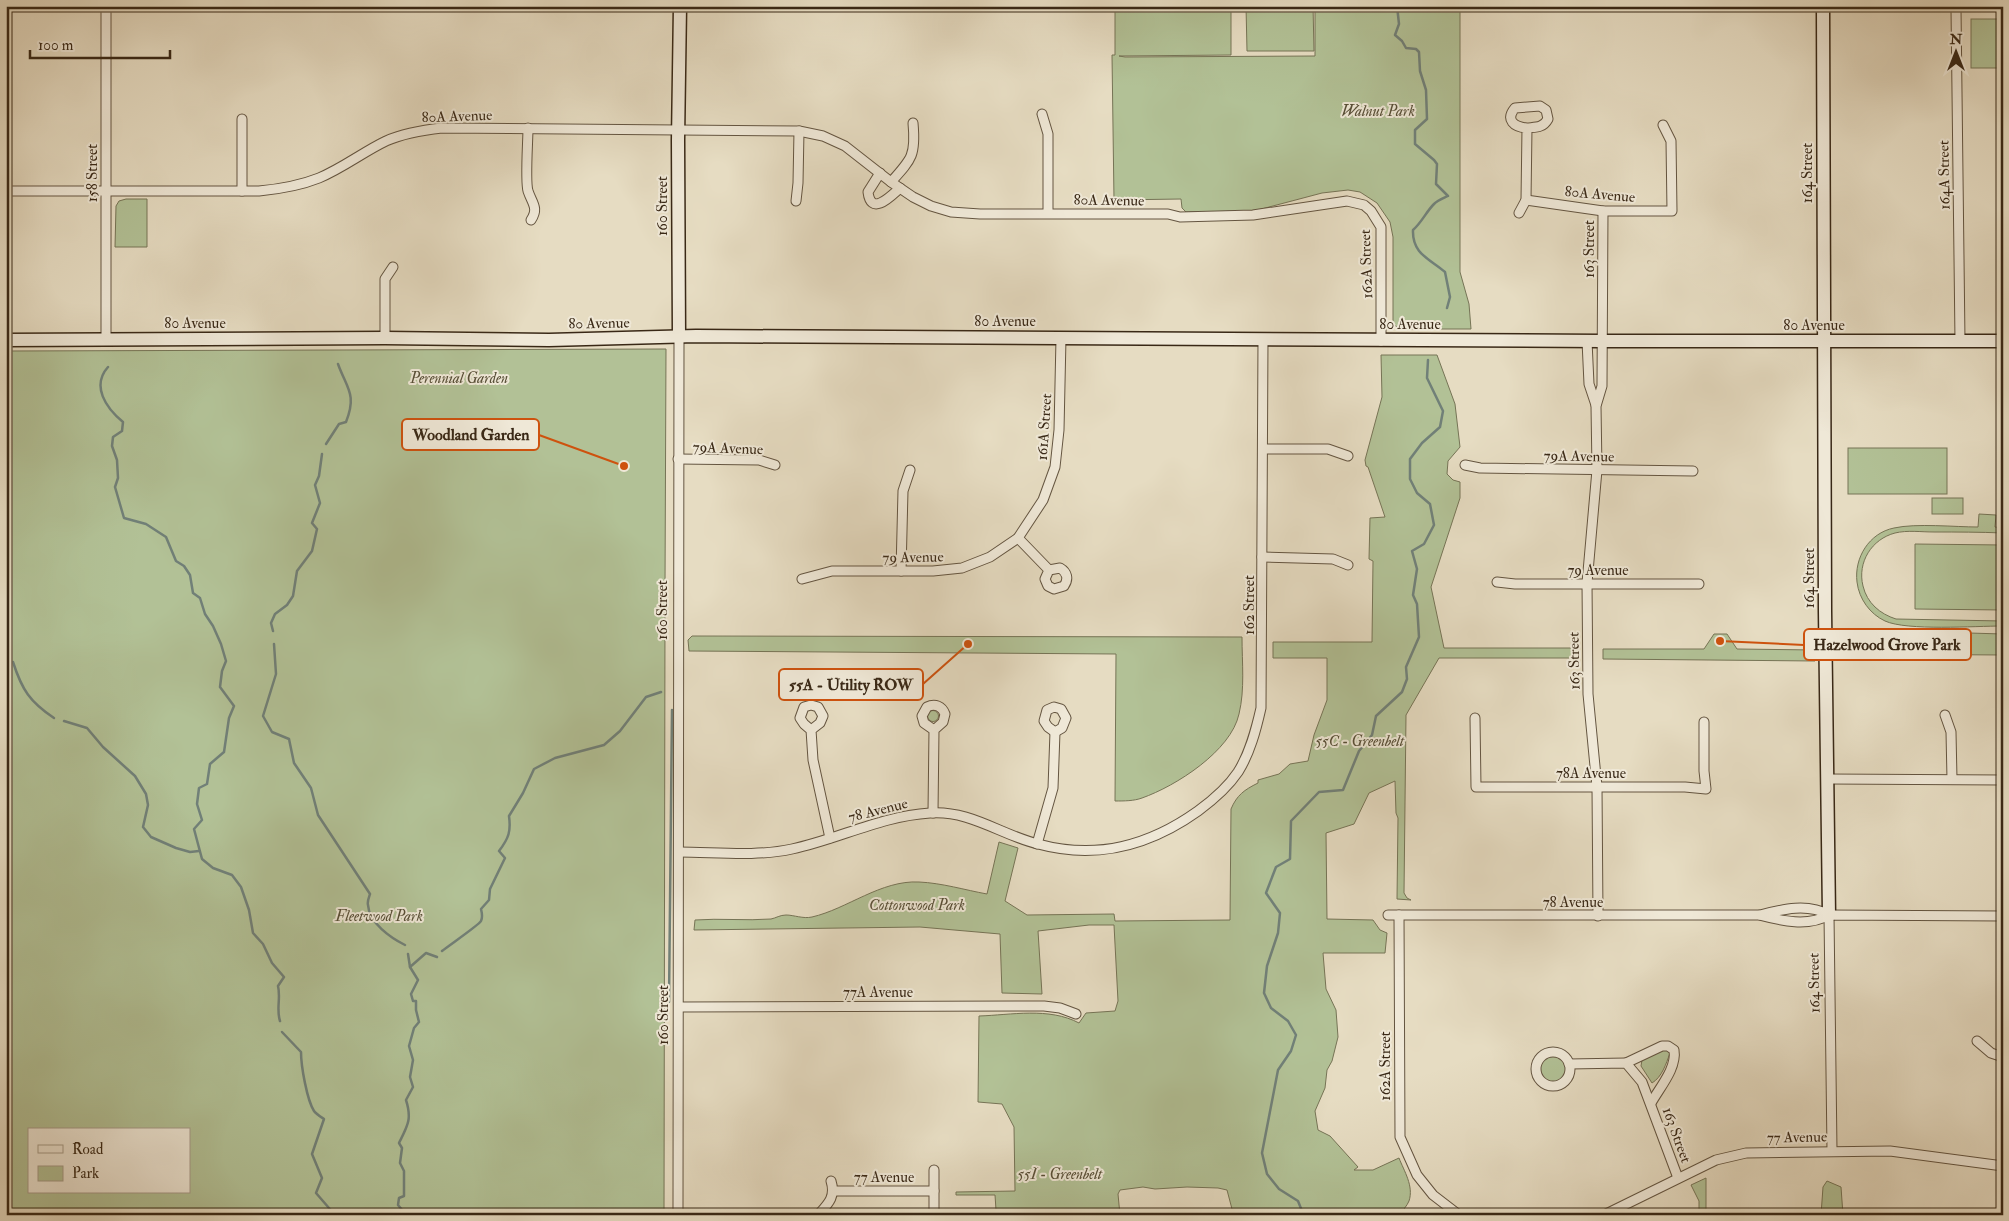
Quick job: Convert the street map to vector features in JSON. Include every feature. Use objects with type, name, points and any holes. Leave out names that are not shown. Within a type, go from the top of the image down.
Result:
[{"type":"street","name":"158 Street","points":[[106,6],[106,340]]},
{"type":"street","name":"160 Street","points":[[678,1215],[678,130],[680,6]]},
{"type":"street","name":"164 Street","points":[[1822,6],[1832,1150]]},
{"type":"street","name":"164A Street","points":[[1956,9],[1960,341]]},
{"type":"street","points":[[1042,114],[1048,134],[1048,213]]},
{"type":"street","points":[[242,119],[242,191]]},
{"type":"street","points":[[891,182],[913,152],[913,123]]},
{"type":"street","name":"80A Avenue","points":[[1526,200],[1603,211],[1672,211],[1671,141],[1663,125]]},
{"type":"street","name":"80A Avenue","points":[[6,190],[276,190],[308,182],[331,172],[385,142],[418,131],[442,128],[528,128],[799,131],[834,140],[900,188],[931,206],[951,212],[980,214],[1168,214],[1180,217],[1252,215],[1322,204]]},
{"type":"street","points":[[528,128],[527,186],[536,207],[536,214],[532,220]]},
{"type":"street","points":[[1519,213],[1526,200],[1527,128]]},
{"type":"street","points":[[796,201],[799,131]]},
{"type":"street","points":[[880,173],[868,192],[869,198],[873,202],[884,203],[900,188]]},
{"type":"street","name":"162A Street","points":[[1322,204],[1347,201],[1356,202],[1371,211],[1379,221],[1382,236],[1381,340]]},
{"type":"street","name":"163 Street","points":[[1596,406],[1602,386],[1603,211]]},
{"type":"street","points":[[385,338],[385,279],[393,267]]},
{"type":"street","name":"80 Avenue","points":[[6,340],[385,338],[549,340],[679,336],[1602,342],[2003,341]]},
{"type":"street","name":"161A Street","points":[[1018,538],[1043,500],[1056,462],[1059,430],[1061,338]]},
{"type":"street","name":"162 Street","points":[[1166,830],[1204,806],[1226,787],[1237,773],[1251,743],[1257,724],[1262,694],[1263,340]]},
{"type":"street","name":"163 Street","points":[[1587,341],[1589,384],[1596,406],[1597,470],[1587,583],[1588,694],[1597,787],[1598,916]]},
{"type":"street","points":[[1263,448],[1328,449],[1348,456]]},
{"type":"street","name":"79A Avenue","points":[[678,459],[760,460],[775,465]]},
{"type":"street","name":"79A Avenue","points":[[1465,465],[1480,468],[1693,471]]},
{"type":"street","points":[[901,571],[902,491],[910,470]]},
{"type":"street","points":[[1018,538],[1049,570]]},
{"type":"street","name":"79 Avenue","points":[[802,579],[832,571],[946,570],[962,568],[990,557],[1018,538]]},
{"type":"street","points":[[1262,557],[1333,559],[1348,565]]},
{"type":"street","name":"79 Avenue","points":[[1497,582],[1515,584],[1699,584]]},
{"type":"street","points":[[1945,715],[1951,732],[1952,779]]},
{"type":"street","name":"78A Avenue","points":[[1476,718],[1476,787],[1706,789],[1704,722]]},
{"type":"street","points":[[811,730],[813,760],[830,838]]},
{"type":"street","points":[[933,813],[934,730]]},
{"type":"street","points":[[1037,844],[1053,788],[1055,732]]},
{"type":"street","points":[[1828,779],[2003,780]]},
{"type":"street","name":"78 Avenue","points":[[679,852],[777,852],[803,846],[899,816],[933,813],[969,818],[1037,844],[1075,850],[1110,850],[1148,840],[1166,830]]},
{"type":"street","name":"78 Avenue","points":[[1759,915],[1788,909],[1814,908],[1829,915],[2003,916]]},
{"type":"street","name":"78 Avenue","points":[[1388,915],[1759,915],[1801,922],[1815,922],[1829,915]]},
{"type":"street","name":"162A Street","points":[[1399,915],[1399,1130],[1404,1150],[1417,1175],[1443,1203],[1458,1215]]},
{"type":"street","name":"77A Avenue","points":[[679,1007],[1044,1006],[1060,1008],[1076,1014]]},
{"type":"street","points":[[1977,1041],[1991,1052],[2003,1057]]},
{"type":"street","name":"163 Street","points":[[1569,1064],[1626,1063],[1662,1046],[1668,1046],[1674,1050],[1675,1056],[1672,1068],[1650,1102]]},
{"type":"street","name":"163 Street","points":[[1626,1063],[1639,1076],[1678,1178]]},
{"type":"street","name":"77 Avenue","points":[[1604,1215],[1716,1160],[1736,1154],[1832,1150],[1897,1152],[2003,1166]]},
{"type":"street","points":[[934,1170],[934,1215]]},
{"type":"street","name":"77 Avenue","points":[[818,1215],[830,1201],[834,1191],[831,1181]]},
{"type":"street","name":"77 Avenue","points":[[834,1191],[934,1191]]},
{"type":"green space","name":"Walnut Park","points":[[1115,6],[1231,6],[1231,55],[1119,56],[1125,57],[1315,56],[1315,6],[1460,6],[1460,272],[1469,304],[1471,329],[1400,329],[1393,324],[1393,237],[1390,222],[1377,203],[1360,192],[1348,190],[1322,193],[1254,211],[1186,212],[1182,208],[1181,199],[1114,200],[1112,55],[1115,55]]},
{"type":"green space","points":[[1246,6],[1313,6],[1314,51],[1247,51]]},
{"type":"green space","points":[[1971,19],[2003,19],[2003,68],[1971,68]]},
{"type":"green space","points":[[147,199],[147,247],[115,247],[116,206],[119,201]]},
{"type":"green space","name":"Fleetwood Park","points":[[666,349],[665,588],[667,597],[665,609],[664,1215],[6,1215],[6,351]]},
{"type":"green space","points":[[1381,355],[1437,355],[1455,404],[1460,447],[1448,461],[1447,474],[1453,480],[1460,482],[1460,498],[1431,587],[1444,648],[1573,648],[1573,658],[1439,658],[1406,715],[1404,893],[1411,900],[1397,899],[1398,818],[1396,813],[1395,781],[1369,793],[1354,824],[1326,833],[1327,919],[1373,920],[1380,930],[1387,933],[1385,953],[1323,953],[1326,989],[1336,1010],[1338,1037],[1332,1061],[1327,1070],[1325,1088],[1315,1111],[1318,1130],[1330,1136],[1358,1167],[1354,1170],[1373,1170],[1399,1158],[1409,1184],[1409,1201],[1401,1215],[1238,1215],[1232,1209],[1227,1190],[1218,1188],[1155,1189],[1143,1187],[1120,1190],[1118,1194],[1120,1215],[998,1215],[995,1195],[956,1195],[956,1192],[1015,1191],[1014,1127],[1002,1104],[978,1102],[979,1016],[1043,1013],[1067,1018],[1079,1023],[1086,1013],[1115,1011],[1118,1001],[1114,925],[1089,925],[1038,931],[1042,994],[1002,993],[1000,934],[920,927],[694,930],[695,920],[762,920],[782,915],[812,917],[838,908],[878,890],[905,883],[936,884],[987,894],[999,842],[1018,848],[1005,901],[1027,915],[1114,914],[1115,921],[1230,920],[1231,809],[1233,804],[1238,796],[1258,783],[1258,780],[1279,774],[1290,764],[1308,761],[1314,735],[1327,700],[1327,658],[1273,658],[1273,642],[1372,642],[1373,561],[1369,559],[1370,518],[1385,517],[1365,460],[1382,397]]},
{"type":"green space","points":[[1848,448],[1947,448],[1947,494],[1848,494]]},
{"type":"green space","points":[[1932,498],[1963,498],[1963,514],[1932,514]]},
{"type":"green space","points":[[1979,514],[1996,515],[1995,527],[2003,528],[2003,533],[1909,531],[1895,533],[1879,540],[1864,560],[1862,568],[1863,586],[1868,598],[1875,607],[1896,619],[2003,621],[2003,626],[1909,626],[1885,621],[1870,610],[1860,594],[1857,573],[1858,564],[1865,548],[1877,535],[1894,528],[1924,525],[1978,527]]},
{"type":"green space","points":[[1915,544],[2003,545],[2003,610],[1915,609]]},
{"type":"green space","points":[[1901,631],[2003,634],[2003,655],[1843,654],[1840,636],[1844,633]]},
{"type":"green space","points":[[1714,634],[1727,634],[1737,649],[1815,650],[1815,661],[1603,659],[1603,649],[1704,649]]},
{"type":"green space","points":[[692,636],[1242,637],[1242,695],[1239,714],[1234,728],[1214,754],[1186,776],[1156,792],[1136,800],[1115,801],[1116,654],[689,651],[688,640]]},
{"type":"green space","points":[[931,711],[935,711],[938,716],[937,720],[931,721],[928,718],[928,714]]},
{"type":"green space","points":[[1666,1050],[1670,1053],[1665,1066],[1661,1074],[1652,1083],[1641,1066],[1642,1060],[1659,1051]]},
{"type":"green space","points":[[1553,1055],[1563,1059],[1567,1069],[1563,1079],[1553,1083],[1543,1079],[1539,1069],[1543,1059]]},
{"type":"green space","points":[[1706,1178],[1706,1215],[1699,1215],[1699,1201],[1691,1185]]},
{"type":"green space","points":[[1827,1181],[1841,1187],[1843,1215],[1821,1215],[1823,1187]]},
{"type":"waterway","points":[[1397,6],[1399,24],[1395,35],[1406,48],[1416,49],[1419,52],[1420,71],[1426,90],[1427,119],[1415,130],[1415,144],[1437,164],[1436,184],[1448,196],[1437,201],[1431,207],[1413,230],[1413,238],[1415,245],[1423,255],[1445,272],[1450,297],[1447,308]]},
{"type":"waterway","points":[[1312,1215],[1302,1211],[1298,1201],[1279,1189],[1267,1174],[1262,1153],[1278,1070],[1291,1051],[1296,1035],[1288,1021],[1271,1008],[1264,993],[1267,966],[1278,933],[1280,913],[1266,893],[1276,867],[1290,859],[1291,821],[1319,792],[1343,790],[1359,751],[1372,735],[1376,716],[1402,692],[1407,679],[1406,667],[1419,637],[1417,604],[1413,595],[1417,569],[1412,551],[1424,544],[1434,525],[1430,504],[1417,493],[1410,479],[1410,459],[1422,443],[1440,427],[1443,411],[1427,378],[1428,360]]},
{"type":"waterway","points":[[326,444],[339,424],[346,422],[351,405],[350,392],[338,364]]},
{"type":"waterway","points":[[108,367],[103,374],[101,389],[106,403],[123,422],[122,431],[113,437],[112,446],[117,460],[118,478],[115,487],[124,518],[146,524],[166,537],[176,561],[184,566],[190,575],[193,593],[200,598],[205,614],[221,644],[226,661],[222,671],[220,687],[234,706],[229,718],[224,752],[210,764],[207,784],[199,788],[197,804],[202,820],[194,829],[202,859],[213,868],[232,875],[241,887],[249,910],[253,933],[263,944],[272,963],[284,977],[278,986],[280,1021]]},
{"type":"waterway","points":[[273,631],[271,623],[275,614],[287,605],[293,596],[297,571],[312,551],[317,529],[312,523],[320,503],[315,485],[319,476],[322,454]]},
{"type":"waterway","points":[[274,644],[276,674],[263,716],[272,732],[289,739],[294,763],[311,788],[318,815],[370,894],[368,904],[372,918],[387,934],[405,945]]},
{"type":"waterway","points":[[13,662],[24,688],[33,701],[54,718]]},
{"type":"waterway","points":[[442,951],[481,921],[481,909],[489,900],[490,889],[505,858],[499,851],[508,834],[510,826],[509,816],[523,793],[534,769],[555,758],[604,745],[620,731],[646,697],[661,692]]},
{"type":"waterway","points":[[669,1002],[672,710]]},
{"type":"waterway","points":[[64,721],[87,728],[103,747],[135,776],[146,794],[148,805],[143,827],[151,837],[176,848],[190,852],[199,851]]},
{"type":"waterway","points":[[410,967],[426,953],[437,957]]},
{"type":"waterway","points":[[402,1215],[403,1211],[398,1205],[399,1198],[404,1196],[404,1171],[400,1163],[402,1148],[399,1143],[408,1122],[409,1112],[406,1100],[413,1087],[410,1077],[413,1060],[409,1046],[414,1028],[419,1022],[416,1001],[413,1001],[411,994],[418,980],[410,967],[408,954]]},
{"type":"waterway","points":[[282,1032],[301,1052],[303,1074],[311,1106],[324,1119],[312,1154],[322,1178],[316,1193],[335,1215]]},
{"type":"place","name":"Woodland Garden","points":[[624,466]]},
{"type":"place","name":"Hazelwood Grove Park","points":[[1720,641]]},
{"type":"place","name":"55A - Utility ROW","points":[[968,644]]},
{"type":"park label","name":"Perennial Garden","points":[[459,378]]},
{"type":"park label","name":"55C - Greenbelt","points":[[1360,741]]},
{"type":"park label","name":"Cottonwood Park","points":[[917,905]]},
{"type":"park label","name":"55I - Greenbelt","points":[[1060,1174]]}]
